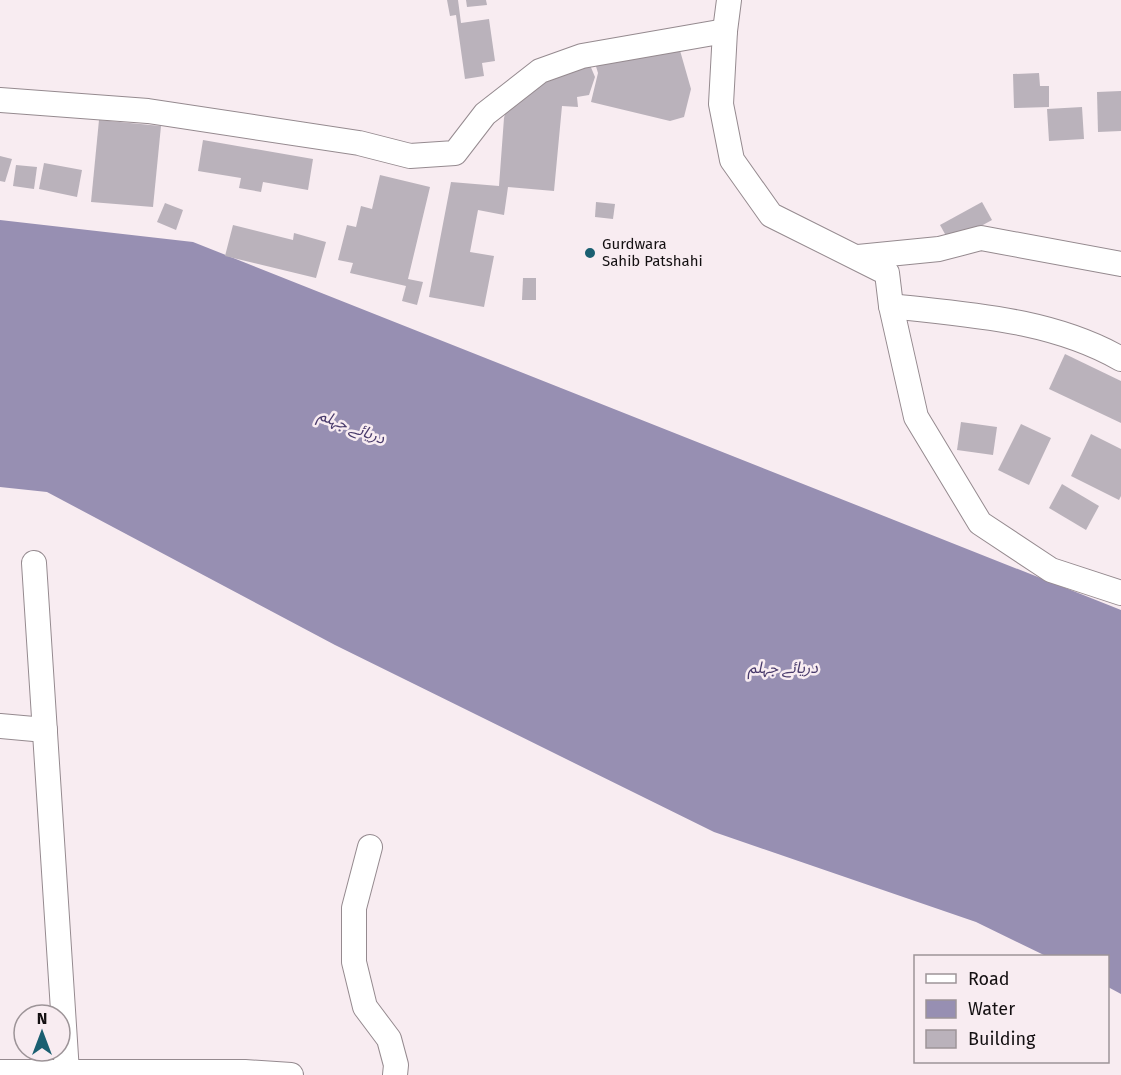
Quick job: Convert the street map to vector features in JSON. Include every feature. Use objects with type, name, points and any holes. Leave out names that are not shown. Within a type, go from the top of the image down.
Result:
[{"type":"street","points":[[729,0],[721,104],[732,160],[771,215],[887,273],[891,306],[916,417],[980,523],[1051,570],[1121,593]]},
{"type":"street","points":[[0,100],[148,111],[359,143],[410,156],[455,153],[485,114],[540,71],[582,56],[725,32]]},
{"type":"street","points":[[858,257],[939,249],[981,238],[1121,264]]},
{"type":"street","points":[[891,306],[988,318],[1059,331],[1102,348],[1121,359]]},
{"type":"street","points":[[33,563],[67,1072]]},
{"type":"street","points":[[0,726],[45,730]]},
{"type":"street","points":[[370,846],[354,908],[354,962],[365,1007],[389,1039],[396,1065],[394,1075]]},
{"type":"street","points":[[0,1072],[245,1072],[291,1075]]},
{"type":"water","name":"دریائے جہلم","points":[[0,220],[193,242],[1121,610],[1121,994],[1109,988],[1109,955],[1044,955],[976,922],[714,832],[335,645],[47,492],[0,487]]},
{"type":"building","points":[[447,0],[458,0],[461,23],[489,19],[495,61],[482,63],[484,76],[465,79],[456,15],[450,16]]},
{"type":"building","points":[[466,0],[486,0],[487,5],[467,7]]},
{"type":"building","points":[[677,40],[691,89],[684,117],[670,121],[591,102],[598,73],[595,63]]},
{"type":"building","points":[[590,65],[595,77],[589,95],[577,97],[578,107],[562,106],[554,191],[508,187],[504,215],[478,210],[470,252],[494,256],[484,307],[429,297],[451,182],[499,186],[504,118],[508,101],[519,88]]},
{"type":"building","points":[[1039,73],[1040,86],[1049,86],[1049,107],[1014,108],[1013,74]]},
{"type":"building","points":[[1121,91],[1121,131],[1098,132],[1097,92]]},
{"type":"building","points":[[1082,107],[1084,139],[1049,141],[1047,109]]},
{"type":"building","points":[[99,120],[161,126],[153,207],[91,202]]},
{"type":"building","points":[[203,140],[313,159],[308,190],[263,182],[261,192],[239,188],[241,178],[198,171]]},
{"type":"building","points":[[0,156],[12,159],[5,182],[0,181]]},
{"type":"building","points":[[44,163],[82,170],[77,197],[39,189]]},
{"type":"building","points":[[16,165],[37,167],[34,189],[13,186]]},
{"type":"building","points":[[380,175],[430,187],[408,279],[423,282],[417,305],[402,301],[406,286],[350,273],[353,263],[338,260],[347,225],[356,227],[361,206],[372,209]]},
{"type":"building","points":[[596,202],[615,204],[613,219],[595,217]]},
{"type":"building","points":[[982,202],[992,220],[950,243],[940,225]]},
{"type":"building","points":[[165,203],[183,210],[176,230],[157,222]]},
{"type":"building","points":[[233,225],[293,240],[294,233],[326,242],[316,278],[225,256]]},
{"type":"building","points":[[523,278],[536,278],[536,300],[522,300]]},
{"type":"building","points":[[1065,354],[1121,381],[1121,423],[1049,389]]},
{"type":"building","points":[[961,422],[997,427],[993,455],[957,450]]},
{"type":"building","points":[[1021,424],[1051,438],[1029,485],[998,470]]},
{"type":"building","points":[[1091,434],[1121,449],[1121,496],[1119,500],[1071,476]]},
{"type":"building","points":[[1062,484],[1099,506],[1086,530],[1049,508]]},
{"type":"place","name":"Gurdwara Sahib Patshahi","points":[[590,253]]}]
